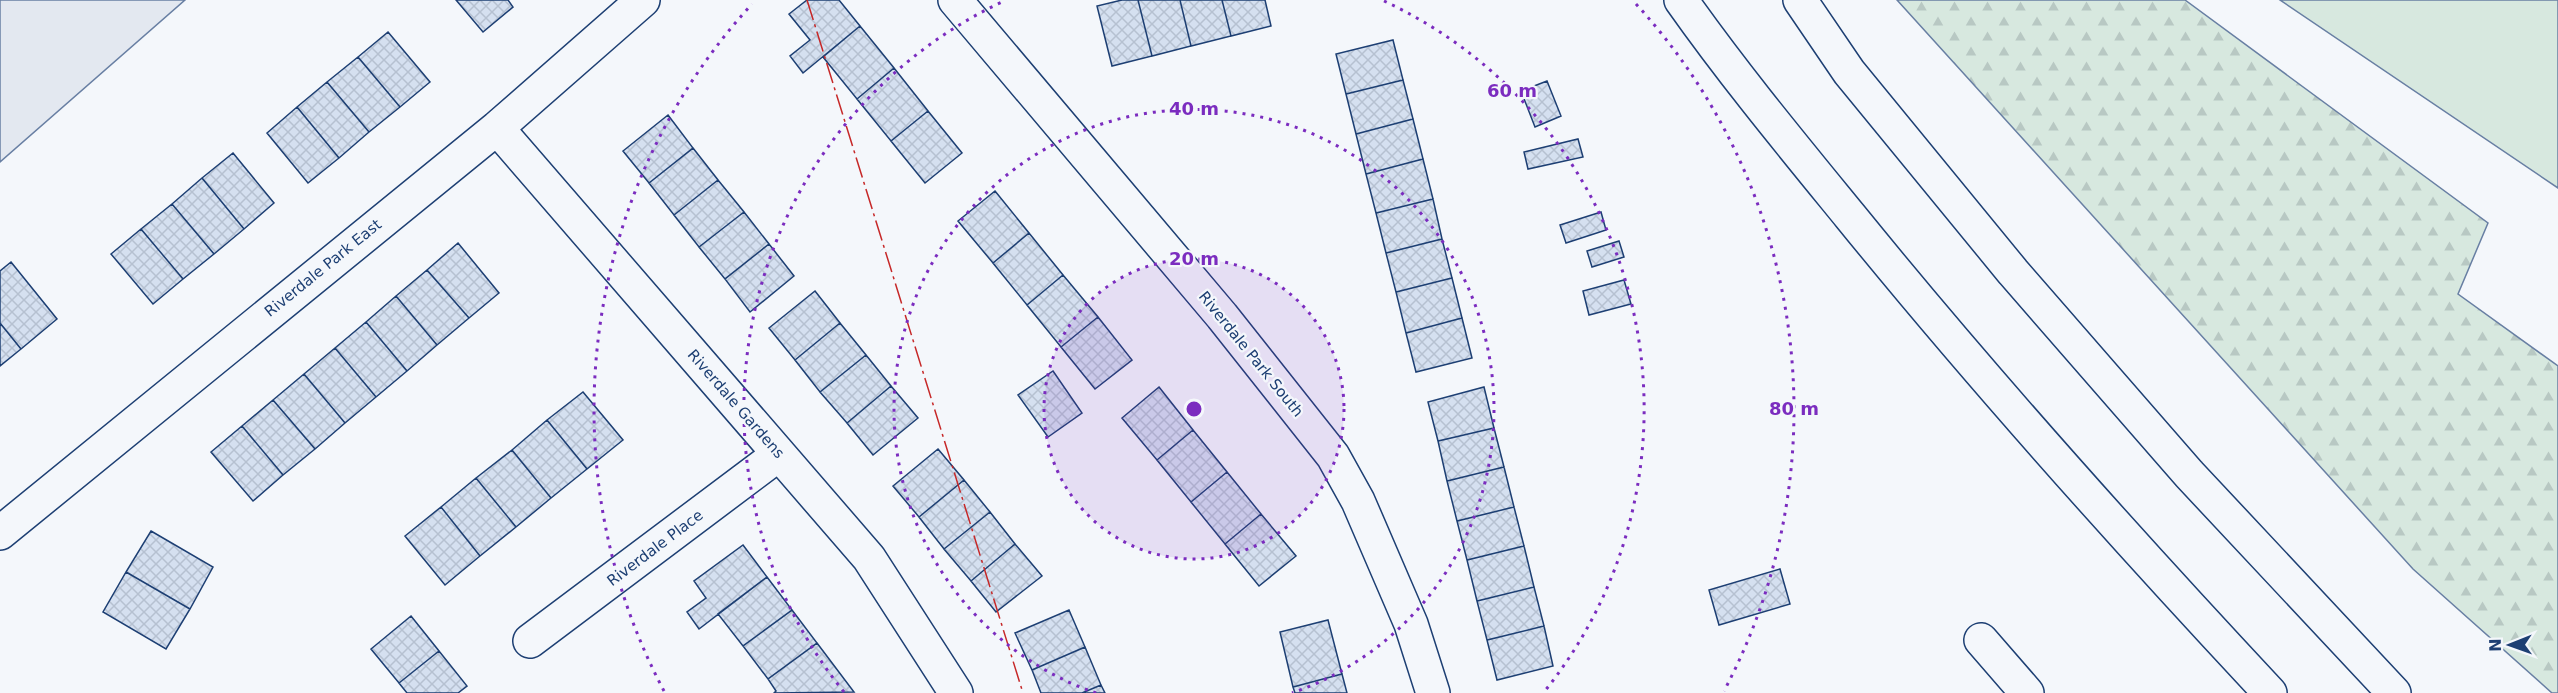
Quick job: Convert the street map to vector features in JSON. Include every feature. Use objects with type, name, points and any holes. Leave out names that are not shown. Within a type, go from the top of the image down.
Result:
[{"type":"main road","name":"Riverdale Park East","points":[[0,533],[497,128],[643,0]]},
{"type":"main road","name":"Riverdale Park South","points":[[955,0],[1222,316],[1333,456],[1358,501],[1411,624],[1434,693]]},
{"type":"main road","points":[[1681,0],[1734,75],[1936,322],[2140,555],[2270,693]]},
{"type":"main road","points":[[1800,0],[1850,72],[2013,272],[2189,474],[2394,693]]},
{"type":"main road","name":"Riverdale Gardens","points":[[497,128],[869,558],[956,693]]},
{"type":"main road","name":"Riverdale Place","points":[[530,641],[779,454]]},
{"type":"main road","points":[[1981,640],[2027,693]]},
{"type":"green space","points":[[1897,0],[2185,0],[2488,223],[2458,294],[2558,366],[2558,693],[2552,693],[2413,569]]},
{"type":"green space","points":[[2280,0],[2558,0],[2558,188]]},
{"type":"shaded area","points":[[0,0],[185,0],[0,162]]},
{"type":"building","points":[[456,0],[508,0],[513,7],[483,32]]},
{"type":"building","points":[[807,0],[839,0],[860,26],[803,73],[790,56],[810,40],[789,14]]},
{"type":"building","points":[[1122,0],[1138,0],[1152,56],[1112,66],[1097,6]]},
{"type":"building","points":[[1138,0],[1180,0],[1191,46],[1152,56]]},
{"type":"building","points":[[1180,0],[1222,0],[1231,36],[1191,46]]},
{"type":"building","points":[[1222,0],[1265,0],[1271,26],[1231,36]]},
{"type":"building","points":[[860,26],[894,68],[857,99],[823,57]]},
{"type":"building","points":[[388,32],[430,82],[400,107],[358,57]]},
{"type":"building","points":[[1393,40],[1403,80],[1346,94],[1336,54]]},
{"type":"building","points":[[358,57],[400,107],[369,132],[327,82]]},
{"type":"building","points":[[894,68],[928,111],[891,141],[857,99]]},
{"type":"building","points":[[1403,80],[1413,119],[1356,134],[1346,94]]},
{"type":"building","points":[[1547,81],[1561,116],[1535,127],[1521,91]]},
{"type":"building","points":[[327,82],[369,132],[339,158],[297,107]]},
{"type":"building","points":[[297,107],[339,158],[308,183],[267,133]]},
{"type":"building","points":[[928,111],[962,153],[925,183],[891,141]]},
{"type":"building","points":[[668,115],[693,148],[649,183],[623,151]]},
{"type":"building","points":[[1413,119],[1423,159],[1366,174],[1356,134]]},
{"type":"building","points":[[1578,139],[1583,157],[1528,169],[1524,152]]},
{"type":"building","points":[[693,148],[718,180],[674,215],[649,183]]},
{"type":"building","points":[[233,153],[274,203],[244,229],[202,178]]},
{"type":"building","points":[[1423,159],[1433,199],[1376,213],[1366,174]]},
{"type":"building","points":[[202,178],[244,229],[214,254],[172,204]]},
{"type":"building","points":[[718,180],[744,212],[699,247],[674,215]]},
{"type":"building","points":[[995,191],[1029,233],[993,263],[958,221]]},
{"type":"building","points":[[1433,199],[1442,239],[1386,253],[1376,213]]},
{"type":"building","points":[[172,204],[214,254],[183,279],[141,229]]},
{"type":"building","points":[[744,212],[769,244],[725,279],[699,247]]},
{"type":"building","points":[[1601,212],[1606,230],[1566,243],[1560,225]]},
{"type":"building","points":[[141,229],[183,279],[153,304],[111,254]]},
{"type":"building","points":[[1029,233],[1063,275],[1027,305],[993,263]]},
{"type":"building","points":[[1442,239],[1452,278],[1396,292],[1386,253]]},
{"type":"building","points":[[1619,241],[1624,257],[1592,267],[1587,251]]},
{"type":"building","points":[[458,243],[499,293],[469,318],[427,270]]},
{"type":"building","points":[[769,244],[794,276],[750,312],[725,279]]},
{"type":"building","points":[[11,262],[57,319],[21,349],[0,323],[0,271]]},
{"type":"building","points":[[427,270],[469,318],[437,345],[396,296]]},
{"type":"building","points":[[1063,275],[1098,317],[1061,347],[1027,305]]},
{"type":"building","points":[[1452,278],[1462,318],[1406,333],[1396,292]]},
{"type":"building","points":[[1624,280],[1631,304],[1589,315],[1583,291]]},
{"type":"building","points":[[815,291],[840,323],[795,360],[769,328]]},
{"type":"building","points":[[396,296],[437,345],[407,371],[366,322]]},
{"type":"building","points":[[1098,317],[1132,360],[1095,389],[1061,347]]},
{"type":"building","points":[[1462,318],[1472,358],[1416,372],[1406,333]]},
{"type":"building","points":[[366,322],[407,371],[376,397],[335,348]]},
{"type":"building","points":[[0,323],[21,349],[0,366]]},
{"type":"building","points":[[840,323],[866,355],[820,392],[795,360]]},
{"type":"building","points":[[335,348],[376,397],[345,423],[304,374]]},
{"type":"building","points":[[866,355],[891,386],[847,423],[820,392]]},
{"type":"building","points":[[1053,371],[1082,413],[1048,437],[1018,395]]},
{"type":"building","points":[[304,374],[345,423],[315,449],[273,400]]},
{"type":"building","points":[[891,386],[918,418],[873,455],[847,423]]},
{"type":"building","points":[[1159,387],[1193,430],[1157,460],[1122,418]]},
{"type":"building","points":[[1484,387],[1494,428],[1438,441],[1428,402]]},
{"type":"building","points":[[583,392],[623,440],[587,469],[547,420]]},
{"type":"building","points":[[273,400],[315,449],[283,475],[242,426]]},
{"type":"building","points":[[547,420],[587,469],[551,498],[512,450]]},
{"type":"building","points":[[242,426],[283,475],[253,501],[211,452]]},
{"type":"building","points":[[1494,428],[1504,467],[1447,481],[1438,441]]},
{"type":"building","points":[[1193,430],[1227,472],[1191,502],[1157,460]]},
{"type":"building","points":[[938,449],[964,480],[919,517],[893,486]]},
{"type":"building","points":[[512,450],[551,498],[516,527],[476,478]]},
{"type":"building","points":[[1504,467],[1514,507],[1457,521],[1447,481]]},
{"type":"building","points":[[1227,472],[1261,514],[1225,544],[1191,502]]},
{"type":"building","points":[[476,478],[516,527],[480,556],[441,507]]},
{"type":"building","points":[[964,480],[990,512],[944,549],[919,517]]},
{"type":"building","points":[[441,507],[480,556],[445,585],[405,536]]},
{"type":"building","points":[[1514,507],[1524,546],[1467,560],[1457,521]]},
{"type":"building","points":[[990,512],[1015,544],[971,581],[944,549]]},
{"type":"building","points":[[1261,514],[1296,556],[1259,586],[1225,544]]},
{"type":"building","points":[[151,531],[213,567],[190,609],[126,572]]},
{"type":"building","points":[[1015,544],[1042,576],[996,612],[971,581]]},
{"type":"building","points":[[743,545],[767,577],[699,629],[687,612],[706,598],[694,581]]},
{"type":"building","points":[[1524,546],[1534,587],[1477,601],[1467,560]]},
{"type":"building","points":[[1780,569],[1790,604],[1719,625],[1709,590]]},
{"type":"building","points":[[126,572],[190,609],[166,649],[103,612]]},
{"type":"building","points":[[767,577],[792,610],[743,646],[718,614]]},
{"type":"building","points":[[1534,587],[1544,626],[1487,640],[1477,601]]},
{"type":"building","points":[[792,610],[817,643],[768,679],[743,646]]},
{"type":"building","points":[[1069,610],[1085,647],[1032,670],[1015,633]]},
{"type":"building","points":[[411,616],[439,651],[399,683],[371,649]]},
{"type":"building","points":[[1328,620],[1342,674],[1293,687],[1280,632]]},
{"type":"building","points":[[1544,626],[1553,666],[1497,680],[1487,640]]},
{"type":"building","points":[[817,643],[854,692],[774,693],[776,691],[768,679]]},
{"type":"building","points":[[1085,647],[1101,685],[1082,693],[1041,693],[1032,670]]},
{"type":"building","points":[[439,651],[467,686],[458,693],[407,693],[399,683]]},
{"type":"building","points":[[1342,674],[1347,693],[1295,693],[1293,687]]},
{"type":"building","points":[[1101,685],[1105,693],[1082,693]]},
{"type":"power","points":[[807,0],[1023,693]]}]
